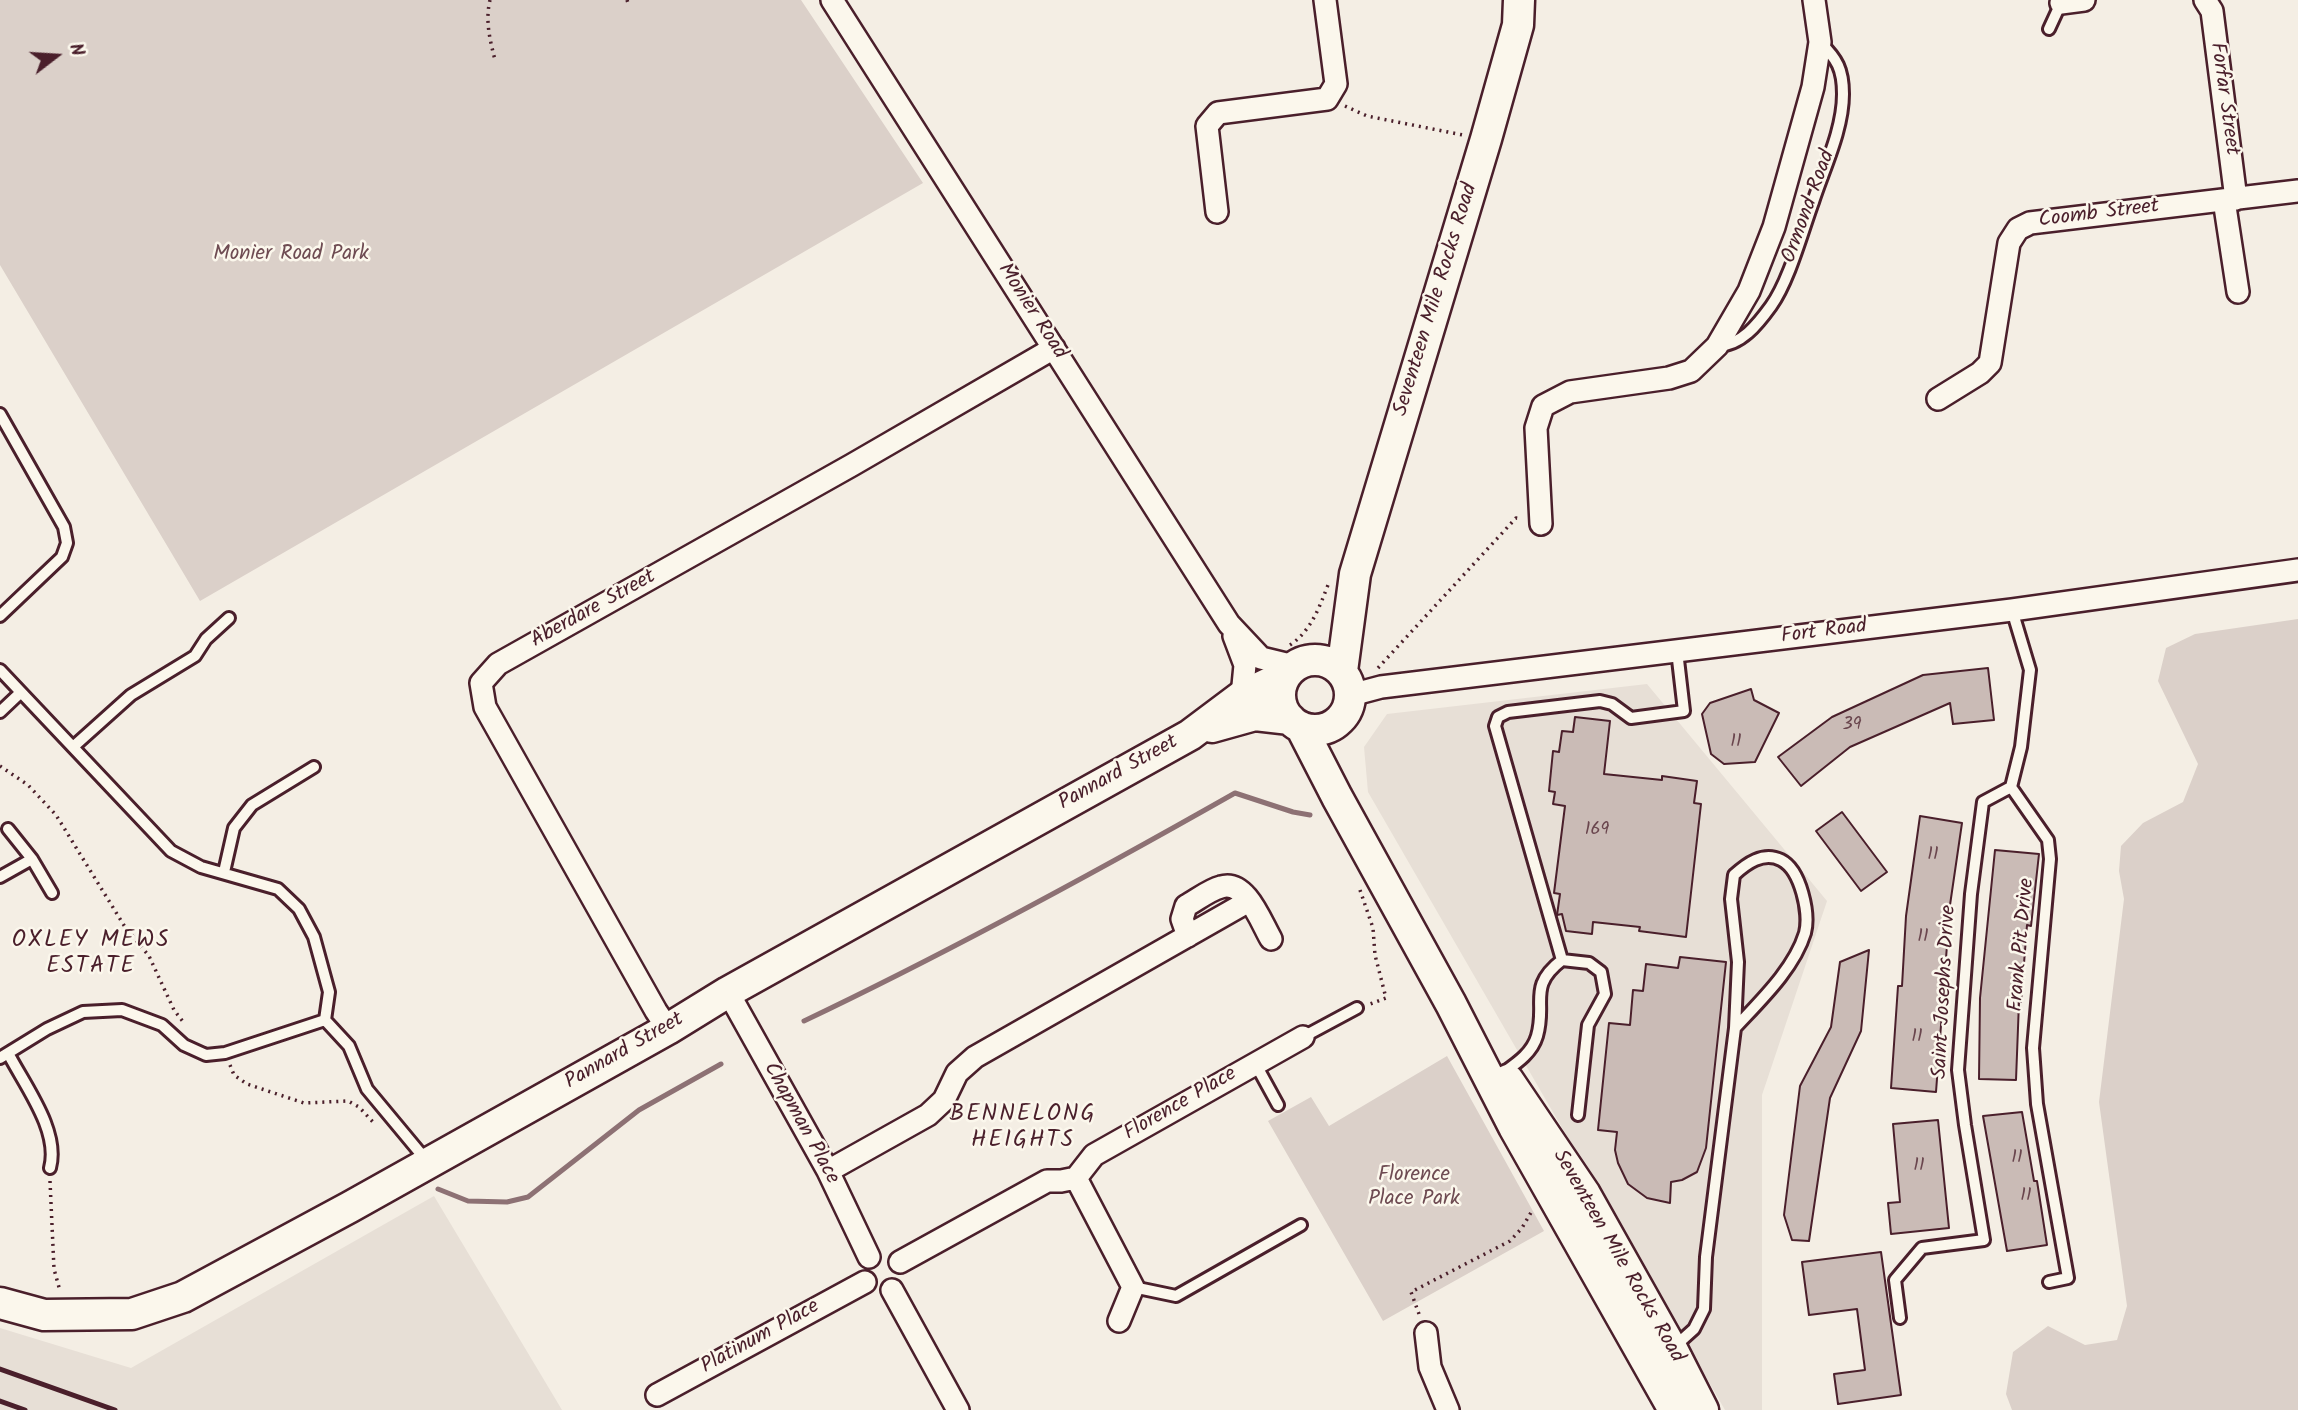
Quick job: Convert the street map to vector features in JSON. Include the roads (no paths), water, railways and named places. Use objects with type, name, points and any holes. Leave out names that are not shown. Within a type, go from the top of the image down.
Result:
[{"type":"main road","name":"Seventeen Mile Rocks Road","points":[[1294,663],[1343,575],[1486,139],[1519,12],[1542,0]]},
{"type":"main road","name":"Seventeen Mile Rocks Road","points":[[1343,575],[1346,683]]},
{"type":"main road","points":[[1326,661],[1346,683],[1349,704],[1342,718],[1306,725],[1281,701],[1281,687],[1294,663],[1326,661]]},
{"type":"main road","name":"Pannard Street","points":[[0,1303],[132,1314],[183,1297],[668,1029],[728,992],[1190,734],[1294,663]]},
{"type":"main road","name":"Pannard Street","points":[[1190,734],[1255,715],[1306,725]]},
{"type":"main road","name":"Seventeen Mile Rocks Road","points":[[1306,725],[1336,797],[1451,1004],[1514,1127],[1660,1356],[1703,1410]]},
{"type":"main road","name":"Seventeen Mile Rocks Road","points":[[1451,1004],[1503,1073],[1585,1194],[1660,1356],[1674,1410]]},
{"type":"street","name":"Monier Road","points":[[831,0],[1230,624],[1261,658],[1294,663]]},
{"type":"street","points":[[1217,212],[1207,126],[1217,113],[1327,99],[1336,84],[1325,0]]},
{"type":"street","name":"Ormond Road","points":[[1541,524],[1536,428],[1543,406],[1570,392],[1669,378],[1691,372],[1717,346],[1749,291],[1774,227],[1813,87],[1820,42],[1814,0]]},
{"type":"street","points":[[2059,2],[2084,0]]},
{"type":"street","name":"Forfar Street","points":[[2205,0],[2212,11],[2238,292]]},
{"type":"street","name":"Coomb Street","points":[[1938,399],[1980,373],[1990,363],[2009,243],[2018,229],[2030,223],[2298,191]]},
{"type":"street","name":"Aberdare Street","points":[[668,1029],[485,707],[481,683],[498,664],[1054,348]]},
{"type":"street","name":"Fort Road","points":[[1346,683],[1381,687],[2012,610],[2298,570]]},
{"type":"street","name":"Monier Road","points":[[1230,624],[1245,665],[1242,696]]},
{"type":"street","points":[[828,1171],[928,1115],[944,1100],[957,1073],[975,1057],[1249,901],[1271,939]]},
{"type":"street","name":"Chapman Place","points":[[728,992],[828,1171],[869,1257]]},
{"type":"street","name":"Florence Place","points":[[1076,1178],[1094,1155],[1303,1037]]},
{"type":"street","points":[[900,1262],[1047,1181],[1076,1178],[1133,1287],[1119,1321]]},
{"type":"street","points":[[882,1252],[889,1253],[900,1262],[901,1280],[892,1290],[877,1292],[865,1282],[862,1271],[869,1257],[882,1252]]},
{"type":"street","name":"Platinum Place","points":[[657,1395],[865,1282]]},
{"type":"street","points":[[892,1290],[958,1410]]},
{"type":"street","points":[[1426,1333],[1430,1367],[1448,1410]]},
{"type":"lane","points":[[2049,29],[2059,2]]},
{"type":"lane","name":"Ormond Road","points":[[1717,346],[1727,346],[1748,334],[1772,304],[1799,243],[1836,132],[1843,94],[1838,60],[1820,42]]},
{"type":"lane","points":[[0,414],[64,527],[66,543],[62,558],[0,616]]},
{"type":"lane","points":[[2011,787],[2021,747],[2030,670],[2012,610]]},
{"type":"lane","points":[[73,747],[131,695],[195,656],[206,639],[229,618]]},
{"type":"lane","points":[[1562,960],[1495,726],[1498,717],[1508,712],[1600,701],[1612,704],[1631,718],[1684,711],[1677,651]]},
{"type":"lane","points":[[0,670],[171,851],[201,867],[278,889],[299,909],[314,937],[329,992],[325,1020]]},
{"type":"lane","points":[[0,712],[20,693]]},
{"type":"lane","points":[[224,872],[234,828],[252,805],[314,767]]},
{"type":"lane","name":"Frank Pit Drive","points":[[2011,787],[2048,840],[2050,859],[2033,1048],[2037,1104],[2068,1278],[2049,1282]]},
{"type":"lane","name":"Saint Josephs Drive","points":[[1900,1318],[1895,1280],[1922,1248],[1984,1240],[1958,1070],[1961,1017],[1970,894],[1983,802],[2011,787]]},
{"type":"lane","points":[[8,829],[32,859],[52,892]]},
{"type":"lane","points":[[1660,1356],[1694,1329],[1704,1309],[1706,1257],[1735,1028],[1738,962],[1731,899],[1734,875],[1748,862],[1763,857],[1782,860],[1802,890],[1806,930],[1799,949],[1784,970],[1735,1028]]},
{"type":"lane","points":[[0,877],[32,859]]},
{"type":"lane","points":[[1503,1073],[1525,1056],[1536,1037],[1540,986],[1550,969],[1562,960],[1589,963],[1601,972],[1605,994],[1588,1025],[1578,1115]]},
{"type":"lane","name":"Florence Place","points":[[1303,1037],[1357,1008]]},
{"type":"lane","points":[[50,1168],[54,1155],[49,1129],[4,1056],[47,1029],[83,1012],[122,1010],[162,1025],[184,1045],[206,1055],[225,1053],[325,1020]]},
{"type":"lane","points":[[325,1020],[349,1046],[367,1089],[428,1163]]},
{"type":"lane","points":[[1255,1063],[1278,1105]]},
{"type":"lane","points":[[1133,1287],[1176,1296],[1301,1225]]},
{"type":"waterway","points":[[804,1021],[1022,911],[1235,793],[1310,815]]},
{"type":"waterway","points":[[438,1189],[468,1201],[507,1202],[528,1197],[639,1110],[721,1064]]},
{"type":"railway","points":[[0,1369],[115,1410]]},
{"type":"railway","points":[[0,1401],[25,1410]]},
{"type":"district","name":"OXLEY MEWS ESTATE","points":[[91,955]]},
{"type":"district","name":"BENNELONG HEIGHTS","points":[[1023,1129]]},
{"type":"park label","name":"Monier Road Park","points":[[291,255]]},
{"type":"park label","name":"Florence Place Park","points":[[1414,1188]]}]
